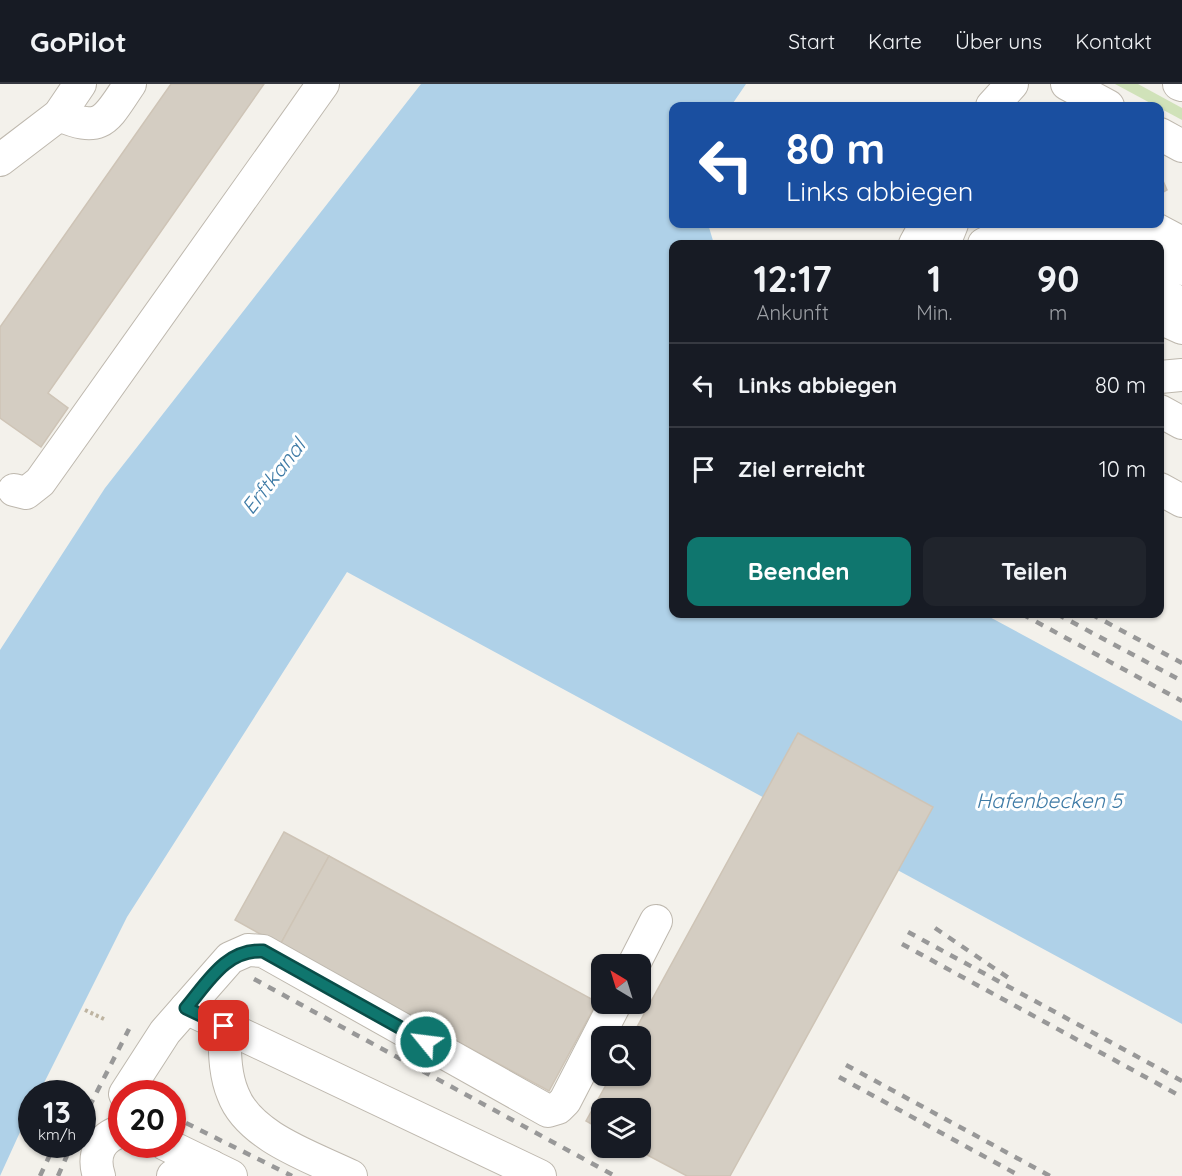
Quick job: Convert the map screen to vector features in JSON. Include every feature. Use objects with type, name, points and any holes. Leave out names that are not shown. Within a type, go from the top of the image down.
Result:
[{"type":"street","points":[[0,159],[59,115],[80,84]]},
{"type":"street","points":[[59,115],[82,125],[101,121],[130,84]]},
{"type":"street","points":[[14,490],[26,493],[40,482],[323,84]]},
{"type":"street","points":[[996,102],[1012,84]]},
{"type":"street","points":[[1065,84],[1073,102]]},
{"type":"street","points":[[1065,84],[1100,102]]},
{"type":"street","points":[[1164,136],[1182,146]]},
{"type":"street","points":[[1043,228],[1065,240]]},
{"type":"street","points":[[1076,228],[1099,240]]},
{"type":"street","points":[[1108,228],[1130,240]]},
{"type":"street","points":[[1154,228],[1182,243]]},
{"type":"street","points":[[992,240],[1003,235],[1015,240]]},
{"type":"street","points":[[1164,258],[1182,269]]},
{"type":"street","points":[[1164,275],[1182,285]]},
{"type":"street","points":[[1164,294],[1182,304]]},
{"type":"street","points":[[1164,320],[1182,328]]},
{"type":"street","points":[[1164,346],[1182,349]]},
{"type":"street","points":[[1164,377],[1182,375]]},
{"type":"street","points":[[1164,491],[1182,501]]},
{"type":"street","points":[[639,954],[656,921]]},
{"type":"street","points":[[134,1080],[165,1032],[186,1008],[230,958],[248,950],[263,951],[548,1111],[558,1108],[565,1101],[610,1014]]},
{"type":"street","points":[[186,1008],[540,1176]]},
{"type":"street","points":[[224,1026],[225,1062],[233,1095],[257,1129],[351,1176]]},
{"type":"street","points":[[99,1176],[96,1156],[100,1144],[108,1135]]},
{"type":"street","points":[[186,1154],[221,1171]]},
{"type":"street","points":[[172,1176],[221,1171]]},
{"type":"path","points":[[85,1010],[106,1020]]},
{"type":"green space","points":[[1115,84],[1138,84],[1182,108],[1182,120],[1164,110],[1164,102],[1148,102]]},
{"type":"water","points":[[421,84],[746,84],[734,102],[669,102],[669,228],[709,228],[713,240],[669,240],[669,618],[991,618],[1182,721],[1182,1024],[347,572],[127,917],[46,1080],[18,1080],[18,1137],[0,1176],[0,650],[105,488]]},
{"type":"building","points":[[171,84],[264,84],[48,393],[68,408],[41,447],[0,418],[0,327]]},
{"type":"building","points":[[798,733],[933,807],[730,1176],[687,1176],[651,1157],[651,1098],[599,1098],[605,1086],[651,1086],[651,1026],[637,1026],[644,1014],[651,1014],[651,1001]]},
{"type":"building","points":[[284,832],[329,856],[280,945],[235,920]]},
{"type":"building","points":[[329,856],[591,999],[591,1013],[549,1091],[280,945]]},
{"type":"building","points":[[591,1112],[591,1124],[586,1121]]},
{"type":"railway","points":[[1029,618],[1182,701]]},
{"type":"railway","points":[[1064,618],[1182,681]]},
{"type":"railway","points":[[1098,618],[1182,663]]},
{"type":"railway","points":[[935,928],[1010,979]]},
{"type":"railway","points":[[908,932],[1182,1081]]},
{"type":"railway","points":[[902,944],[1182,1097]]},
{"type":"railway","points":[[254,979],[615,1176]]},
{"type":"railway","points":[[96,1094],[129,1029]]},
{"type":"railway","points":[[846,1065],[1050,1176]]},
{"type":"railway","points":[[839,1077],[1020,1176]]},
{"type":"railway","points":[[186,1123],[292,1176]]},
{"type":"railway","points":[[40,1176],[48,1158]]},
{"type":"railway","points":[[58,1176],[66,1158]]},
{"type":"route","points":[[224,1026],[186,1008],[230,958],[248,950],[263,951],[426,1042]]},
{"type":"water label","name":"Erftkanal","points":[[273,476]]},
{"type":"water label","name":"Hafenbecken 5","points":[[1049,800]]}]
